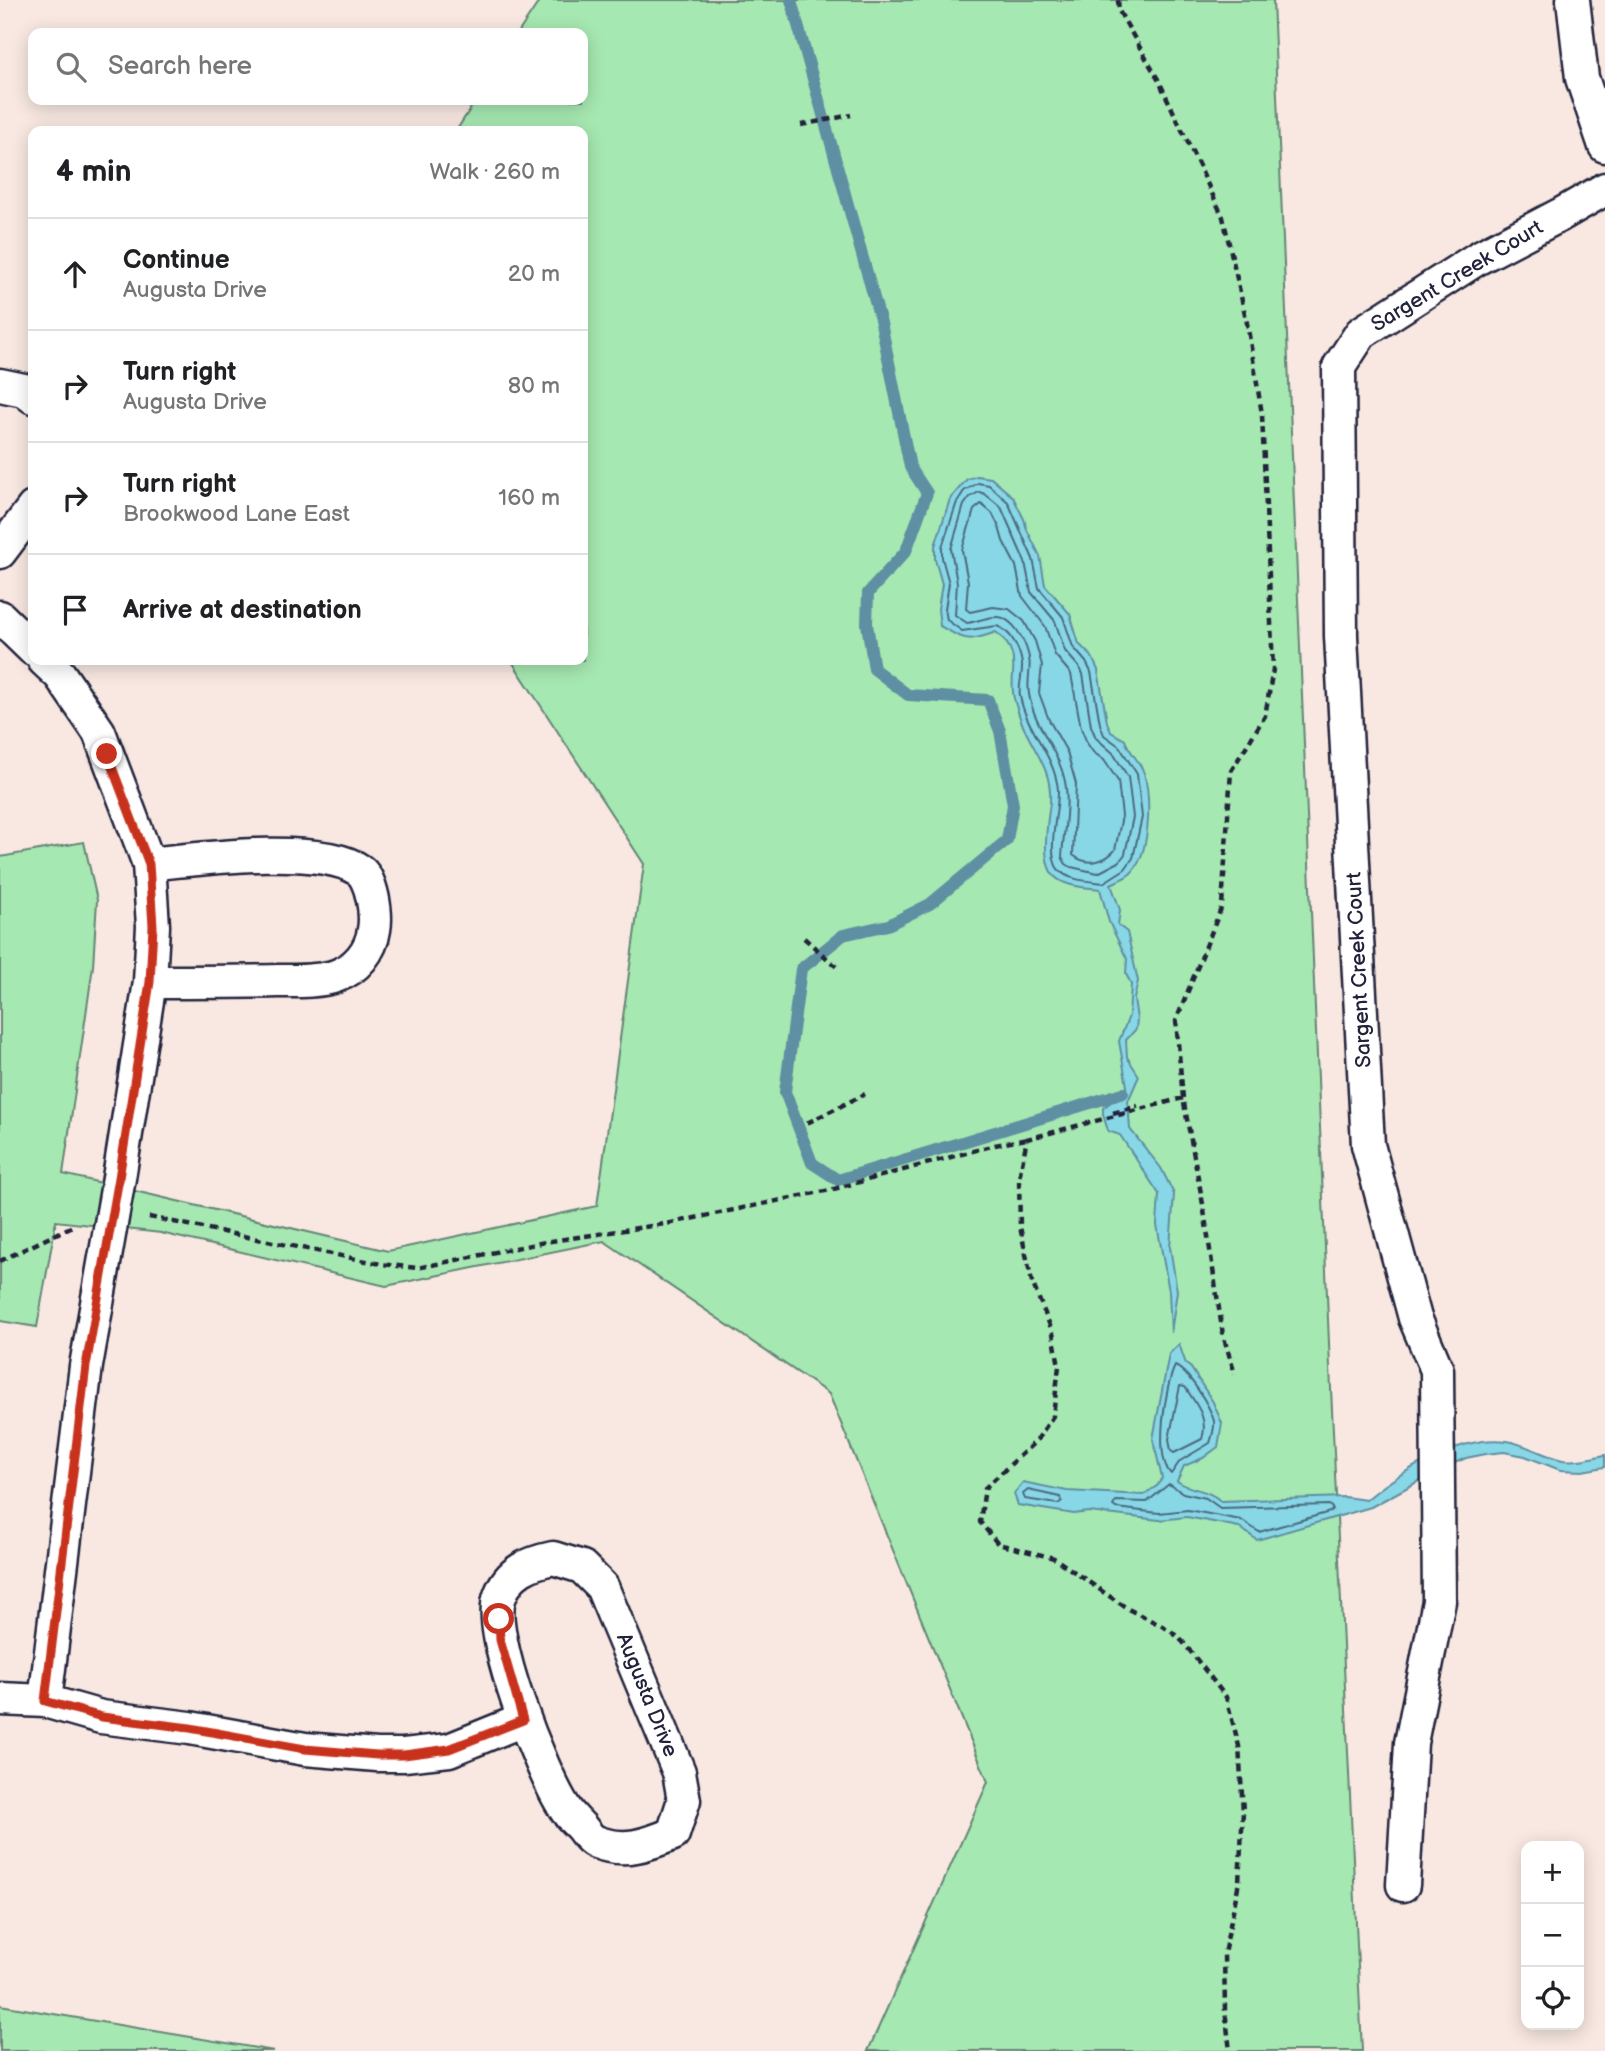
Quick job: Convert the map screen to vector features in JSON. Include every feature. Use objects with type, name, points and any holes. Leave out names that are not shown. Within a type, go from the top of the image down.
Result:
[{"type":"street","points":[[1573,0],[1582,78],[1605,146]]},
{"type":"street","name":"Sargent Creek Court","points":[[1403,1885],[1411,1743],[1439,1601],[1437,1370],[1415,1318],[1368,1145],[1340,636],[1339,367],[1361,333],[1478,258],[1605,189]]},
{"type":"street","points":[[0,385],[28,393]]},
{"type":"street","points":[[0,552],[28,515]]},
{"type":"street","points":[[0,617],[28,644]]},
{"type":"street","points":[[45,1701],[86,1366],[150,982],[153,926],[149,864],[99,732],[60,675],[49,665]]},
{"type":"street","points":[[149,864],[207,858],[309,855],[340,860],[362,871],[373,894],[374,930],[362,961],[335,976],[297,981],[150,982]]},
{"type":"street","name":"Augusta Drive","points":[[553,1558],[582,1567],[602,1587],[678,1772],[684,1800],[673,1834],[643,1846],[620,1847],[593,1842],[564,1807],[523,1720],[500,1640],[498,1599],[509,1577],[532,1562],[553,1558]]},
{"type":"street","points":[[0,1699],[45,1701],[102,1717],[190,1728],[305,1749],[377,1755],[404,1755],[449,1749],[523,1720]]},
{"type":"path","points":[[1118,0],[1119,11],[1159,81],[1223,217],[1247,323],[1262,414],[1273,669],[1265,716],[1231,771],[1222,906],[1176,1021],[1183,1098],[1203,1203],[1223,1335],[1235,1374]]},
{"type":"path","points":[[801,125],[851,115]]},
{"type":"path","points":[[804,938],[839,969]]},
{"type":"path","points":[[807,1124],[864,1094]]},
{"type":"path","points":[[0,1261],[76,1224],[131,1213],[381,1264],[417,1268],[545,1242],[671,1223],[830,1190],[1183,1098]]},
{"type":"path","points":[[1027,1139],[1019,1178],[1020,1227],[1031,1282],[1055,1344],[1059,1366],[1055,1404],[1053,1416],[1037,1440],[985,1488],[980,1522],[998,1544],[1054,1558],[1128,1609],[1170,1630],[1183,1642],[1226,1697],[1239,1746],[1243,1812],[1238,1882],[1224,1954],[1225,2010],[1230,2051]]},
{"type":"green space","points":[[540,0],[1273,0],[1330,1367],[1362,2051],[868,2051],[988,1782],[829,1394],[604,1241],[386,1286],[161,1233],[56,1221],[37,1327],[0,1321],[0,857],[84,842],[97,900],[93,966],[63,1174],[388,1251],[597,1206],[644,864],[514,665],[588,665],[588,126],[459,126],[473,105],[588,105],[588,28],[521,28]]},
{"type":"green space","points":[[0,2005],[274,2051],[0,2051]]},
{"type":"water","points":[[977,476],[991,478],[1013,497],[1040,556],[1045,585],[1070,614],[1079,644],[1092,657],[1098,670],[1111,732],[1125,740],[1144,773],[1148,797],[1148,826],[1142,854],[1130,874],[1111,884],[1120,910],[1118,925],[1127,932],[1138,981],[1134,999],[1136,1029],[1126,1040],[1127,1057],[1139,1076],[1128,1101],[1130,1129],[1161,1168],[1174,1194],[1170,1247],[1177,1291],[1171,1333],[1169,1291],[1157,1225],[1159,1194],[1120,1135],[1108,1131],[1103,1114],[1103,1108],[1123,1093],[1127,1086],[1119,1041],[1129,1016],[1131,984],[1126,974],[1127,959],[1109,922],[1100,889],[1076,886],[1059,880],[1050,869],[1046,851],[1049,782],[1015,702],[1012,683],[1013,658],[1005,641],[996,632],[972,639],[940,626],[938,609],[942,584],[935,559],[935,546],[950,499],[967,479]]},
{"type":"water","points":[[1179,1344],[1186,1364],[1213,1402],[1222,1423],[1218,1447],[1203,1458],[1184,1466],[1177,1481],[1221,1501],[1345,1497],[1366,1500],[1432,1457],[1471,1443],[1489,1440],[1507,1441],[1563,1460],[1605,1455],[1605,1467],[1582,1471],[1560,1470],[1525,1456],[1504,1452],[1466,1458],[1371,1507],[1257,1540],[1239,1527],[1187,1517],[1159,1520],[1089,1512],[1074,1514],[1018,1505],[1014,1494],[1023,1482],[1067,1491],[1144,1495],[1158,1485],[1162,1478],[1153,1439],[1169,1354]]},
{"type":"waterway","points":[[791,0],[881,323],[910,467],[927,493],[906,551],[868,593],[867,624],[874,669],[908,695],[988,700],[1000,731],[1013,805],[1007,840],[930,904],[888,925],[843,935],[801,969],[785,1092],[812,1163],[838,1180],[1123,1093]]},
{"type":"route","points":[[107,754],[149,864],[153,926],[150,982],[86,1366],[45,1701],[102,1717],[190,1728],[305,1749],[404,1755],[449,1749],[523,1720],[500,1640],[499,1619]]}]
